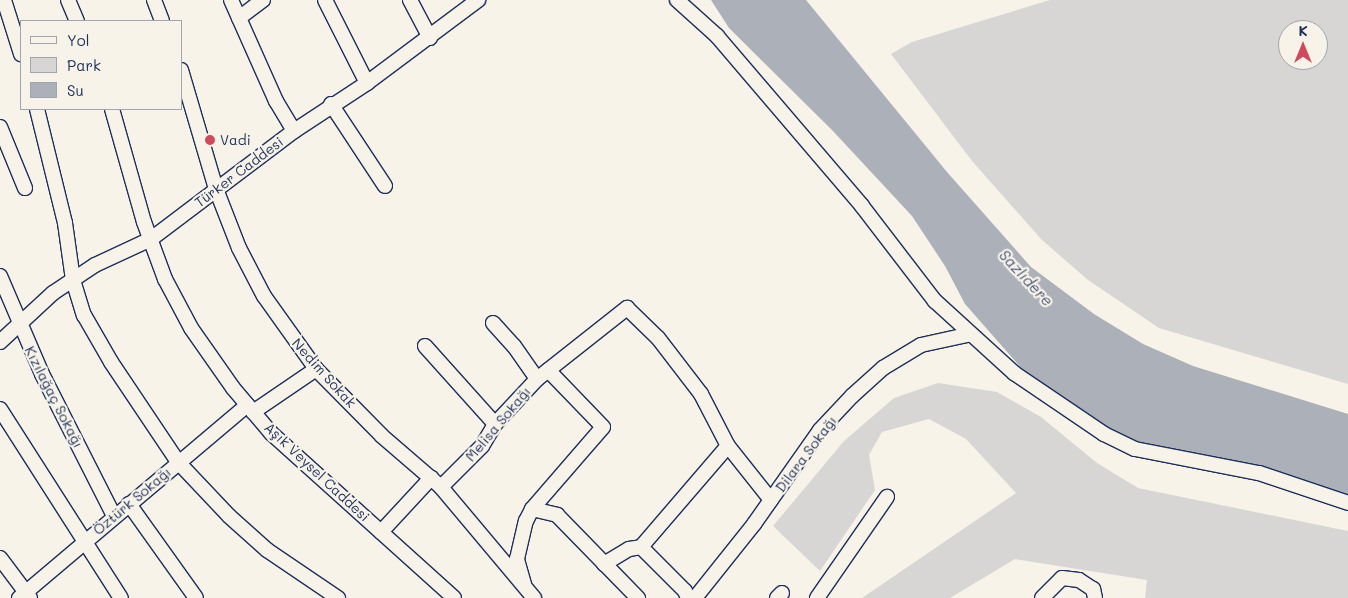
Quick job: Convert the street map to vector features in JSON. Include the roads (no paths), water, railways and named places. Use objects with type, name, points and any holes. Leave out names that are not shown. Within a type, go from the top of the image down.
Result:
[{"type":"street","points":[[4,0],[20,51]]},
{"type":"street","points":[[68,0],[77,20]]},
{"type":"street","points":[[154,0],[162,20]]},
{"type":"street","points":[[232,0],[276,101],[294,131]]},
{"type":"street","points":[[239,18],[263,0]]},
{"type":"street","points":[[325,0],[367,83]]},
{"type":"street","points":[[410,0],[430,38]]},
{"type":"street","name":"Türker Caddesi","points":[[0,342],[72,280],[94,266],[151,239],[294,131],[331,104],[367,83],[430,38],[478,0]]},
{"type":"street","points":[[677,0],[717,36],[862,206],[935,301],[1014,373],[1104,434],[1135,449],[1259,472],[1348,503]]},
{"type":"street","name":"Nedim Sokak","points":[[182,73],[216,189],[239,248],[264,296],[316,369],[382,436],[436,482],[530,594]]},
{"type":"street","points":[[331,104],[384,186]]},
{"type":"street","points":[[37,110],[55,175],[72,280],[84,315],[111,362],[178,462],[228,516],[267,550],[338,598]]},
{"type":"street","name":"Aşık Veysel Caddesi","points":[[112,110],[165,280],[192,328],[250,408],[271,433],[450,597]]},
{"type":"street","points":[[0,126],[24,188]]},
{"type":"street","name":"Kızılağaç Sokağı","points":[[0,276],[19,325],[114,516]]},
{"type":"street","name":"Melisa Sokağı","points":[[381,532],[436,482],[482,446],[495,424],[542,375],[627,308],[658,338],[701,394],[728,446]]},
{"type":"street","points":[[493,323],[542,375],[603,427],[532,509],[520,537],[517,559],[530,594]]},
{"type":"street","name":"Dilara Sokağı","points":[[695,598],[771,500],[820,430],[884,368],[921,345],[971,334]]},
{"type":"street","points":[[425,346],[495,424]]},
{"type":"street","name":"Öztürk Sokağı","points":[[24,596],[83,541],[178,462],[250,408],[316,369]]},
{"type":"street","points":[[0,409],[121,598]]},
{"type":"street","points":[[604,564],[629,549],[641,547],[728,446],[771,500]]},
{"type":"street","points":[[817,598],[887,497]]},
{"type":"street","points":[[128,504],[196,598]]},
{"type":"street","points":[[532,509],[557,515],[638,598]]},
{"type":"street","points":[[641,547],[686,590],[688,598]]},
{"type":"street","points":[[0,558],[24,596]]},
{"type":"street","points":[[1042,598],[1062,578],[1079,580],[1093,589],[1095,598]]},
{"type":"water","name":"Sazlıdere","points":[[711,0],[806,0],[947,172],[1031,267],[1094,314],[1143,344],[1193,366],[1348,414],[1348,495],[1262,468],[1163,455],[1111,433],[1068,407],[1023,370],[965,304],[945,266],[912,216],[832,130],[729,28]]},
{"type":"place","name":"Vadi","points":[[210,140]]}]
